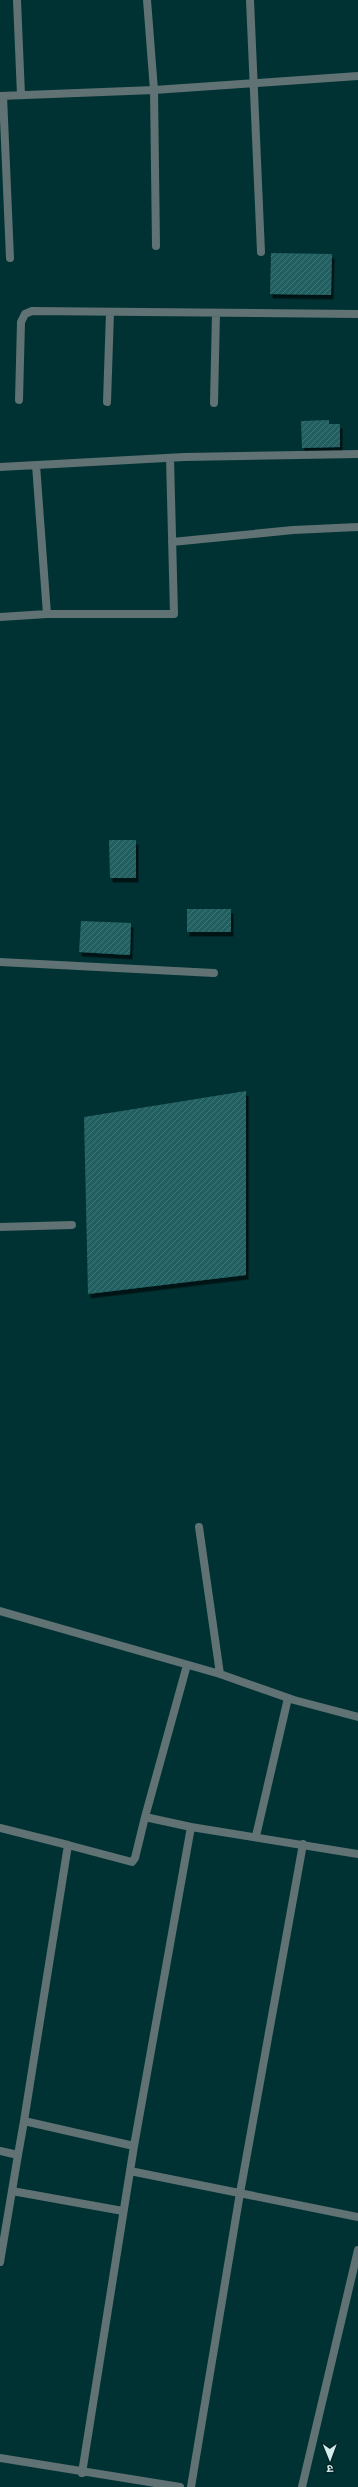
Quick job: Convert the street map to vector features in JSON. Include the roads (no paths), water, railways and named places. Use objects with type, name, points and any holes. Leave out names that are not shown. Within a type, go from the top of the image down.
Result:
[{"type":"street","points":[[17,0],[21,95]]},
{"type":"street","points":[[147,0],[154,90],[156,246]]},
{"type":"street","points":[[250,0],[261,252]]},
{"type":"street","points":[[10,258],[1,96],[154,90],[253,82],[358,76]]},
{"type":"street","points":[[19,400],[21,322],[24,314],[32,311],[358,314]]},
{"type":"street","points":[[107,402],[110,312]]},
{"type":"street","points":[[214,403],[216,313]]},
{"type":"street","points":[[0,467],[170,458],[358,454]]},
{"type":"street","points":[[0,616],[47,614],[174,614],[170,458]]},
{"type":"street","points":[[36,465],[47,614]]},
{"type":"street","points":[[172,542],[293,530],[358,527]]},
{"type":"street","points":[[0,962],[214,973]]},
{"type":"street","points":[[0,1227],[72,1225]]},
{"type":"street","points":[[199,1527],[220,1674]]},
{"type":"street","points":[[0,1612],[220,1674],[288,1698],[358,1717]]},
{"type":"street","points":[[0,1828],[132,1862],[135,1858],[145,1816],[187,1665]]},
{"type":"street","points":[[256,1836],[288,1698]]},
{"type":"street","points":[[145,1816],[191,1826],[358,1854]]},
{"type":"street","points":[[82,2473],[134,2146],[191,1826]]},
{"type":"street","points":[[191,2487],[240,2193],[303,1844]]},
{"type":"street","points":[[0,2262],[68,1845]]},
{"type":"street","points":[[24,2121],[134,2146]]},
{"type":"street","points":[[0,2151],[18,2155]]},
{"type":"street","points":[[130,2171],[358,2217]]},
{"type":"street","points":[[12,2191],[124,2211]]},
{"type":"street","points":[[302,2487],[358,2250]]},
{"type":"street","points":[[0,2458],[82,2473],[180,2487]]}]
